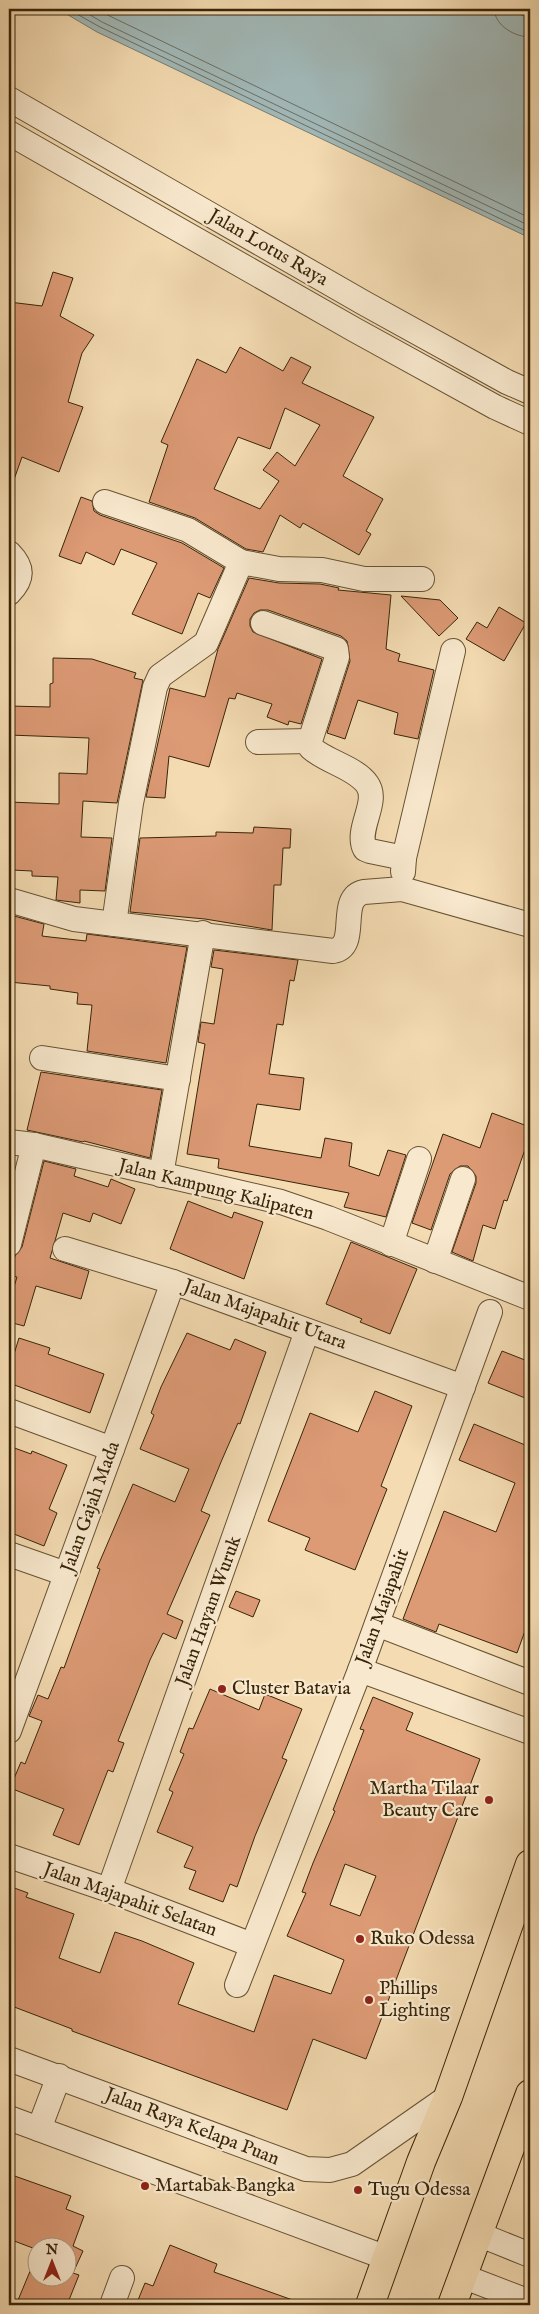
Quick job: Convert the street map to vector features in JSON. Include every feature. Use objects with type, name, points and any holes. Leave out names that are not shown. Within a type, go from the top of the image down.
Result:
[{"type":"main road","points":[[370,2305],[421,2162],[448,2097],[530,1864]]},
{"type":"main road","points":[[452,2305],[530,2094]]},
{"type":"street","name":"Jalan Lotus Raya","points":[[9,99],[364,303],[507,382],[530,392]]},
{"type":"street","name":"Jalan Lotus Raya","points":[[9,133],[364,335],[495,407],[530,423]]},
{"type":"street","points":[[105,502],[188,530],[241,562],[278,569],[322,570],[364,579],[422,579]]},
{"type":"street","points":[[9,553],[18,563],[20,575],[16,586],[9,593]]},
{"type":"street","points":[[114,924],[131,803],[155,687],[160,676],[206,643],[212,635],[241,562]]},
{"type":"street","points":[[263,623],[336,649],[337,657],[310,741],[311,748],[362,778],[368,785],[370,796],[363,836],[366,849],[370,852],[404,858]]},
{"type":"street","points":[[402,889],[404,858],[454,651]]},
{"type":"street","points":[[258,742],[310,741]]},
{"type":"street","points":[[9,900],[74,919],[338,950],[345,944],[352,901],[355,896],[364,892],[402,889],[530,925]]},
{"type":"street","points":[[161,1175],[203,933]]},
{"type":"street","points":[[42,1058],[178,1079]]},
{"type":"street","name":"Jalan Kampung Kalipaten","points":[[9,1142],[34,1145],[281,1202],[530,1298]]},
{"type":"street","points":[[9,1244],[34,1145]]},
{"type":"street","points":[[391,1244],[419,1158]]},
{"type":"street","points":[[435,1260],[463,1179]]},
{"type":"street","name":"Jalan Majapahit Utara","points":[[65,1249],[173,1282],[463,1387]]},
{"type":"street","name":"Jalan Gajah Mada","points":[[9,1731],[14,1698],[66,1574],[173,1282]]},
{"type":"street","name":"Jalan Majapahit","points":[[237,1984],[360,1670],[490,1312]]},
{"type":"street","name":"Jalan Hayam Wuruk","points":[[109,1890],[242,1520],[307,1331]]},
{"type":"street","points":[[9,1411],[112,1449]]},
{"type":"street","points":[[9,1554],[66,1574]]},
{"type":"street","points":[[377,1624],[530,1683]]},
{"type":"street","points":[[360,1670],[530,1732]]},
{"type":"street","name":"Jalan Majapahit Selatan","points":[[9,1856],[109,1890],[252,1945]]},
{"type":"street","name":"Jalan Raya Kelapa Puan","points":[[9,2059],[306,2169],[330,2170],[352,2164],[448,2097]]},
{"type":"street","points":[[39,2129],[59,2076]]},
{"type":"street","points":[[9,2118],[387,2258]]},
{"type":"street","points":[[478,2234],[530,2255]]},
{"type":"street","points":[[462,2276],[530,2302]]},
{"type":"street","points":[[112,2305],[122,2278]]},
{"type":"water","points":[[58,9],[509,9],[530,19],[530,238],[97,32]]},
{"type":"building","points":[[53,272],[73,278],[60,316],[94,335],[82,353],[68,402],[83,407],[59,472],[22,457],[11,488],[9,488],[9,302],[42,306]]},
{"type":"building","points":[[240,347],[283,371],[291,357],[311,367],[302,383],[374,417],[343,476],[383,499],[366,531],[371,534],[359,555],[303,523],[300,528],[280,515],[263,552],[246,549],[195,518],[149,502],[168,445],[161,442],[197,359],[226,373]],"holes":[[[285,408],[320,425],[295,466],[277,452],[263,470],[279,481],[260,509],[214,489],[238,437],[270,449]]]},
{"type":"building","points":[[81,497],[92,501],[94,511],[100,515],[182,543],[224,568],[210,598],[198,593],[182,634],[132,614],[157,563],[121,549],[114,565],[86,552],[81,564],[59,556]]},
{"type":"building","points":[[249,578],[279,583],[320,584],[339,588],[338,590],[391,595],[386,649],[400,654],[398,661],[434,670],[418,739],[394,734],[398,713],[358,700],[345,739],[327,733],[350,661],[347,641],[341,636],[268,610],[260,610],[254,613],[250,619],[250,626],[253,632],[322,659],[301,724],[289,721],[288,725],[267,717],[272,704],[237,693],[235,699],[229,698],[209,767],[169,756],[165,798],[146,797],[170,688],[205,697],[218,649]]},
{"type":"building","points":[[401,596],[440,600],[458,618],[439,636]]},
{"type":"building","points":[[499,607],[526,623],[504,661],[466,639],[477,622],[487,628]]},
{"type":"building","points":[[53,658],[92,659],[136,673],[134,678],[143,680],[117,803],[83,801],[81,837],[112,838],[105,891],[80,890],[80,903],[56,900],[58,877],[32,876],[32,871],[12,870],[13,854],[9,853],[9,802],[59,804],[59,773],[87,774],[89,738],[9,735],[9,706],[50,707],[50,684],[53,683]]},
{"type":"building","points":[[254,827],[291,829],[290,848],[283,848],[281,885],[274,885],[272,930],[205,919],[130,912],[140,838],[216,836],[216,832],[253,833]]},
{"type":"building","points":[[14,916],[44,924],[42,936],[86,941],[87,934],[187,947],[166,1063],[87,1051],[92,1005],[77,1004],[78,993],[50,989],[50,986],[9,982],[9,920],[14,921]]},
{"type":"building","points":[[214,950],[298,960],[294,981],[290,980],[283,1025],[277,1024],[269,1074],[304,1078],[300,1110],[257,1104],[249,1146],[321,1158],[325,1138],[352,1143],[349,1166],[379,1176],[388,1150],[406,1155],[386,1217],[344,1207],[349,1193],[218,1168],[219,1159],[187,1154],[205,1044],[198,1042],[201,1022],[214,1024],[223,969],[211,967]]},
{"type":"building","points":[[41,1072],[162,1090],[150,1158],[84,1141],[27,1130]]},
{"type":"building","points":[[492,1113],[530,1127],[530,1135],[507,1201],[504,1200],[495,1229],[483,1225],[473,1261],[452,1252],[476,1183],[476,1176],[468,1166],[460,1166],[450,1174],[431,1230],[412,1223],[443,1134],[480,1148]]},
{"type":"building","points":[[44,1161],[76,1169],[74,1176],[108,1187],[111,1179],[135,1189],[121,1224],[93,1213],[90,1222],[63,1213],[50,1258],[89,1271],[81,1299],[36,1286],[24,1326],[9,1322],[9,1303],[17,1277],[10,1275],[15,1256],[22,1247]]},
{"type":"building","points":[[188,1201],[232,1218],[234,1212],[263,1222],[244,1279],[170,1249]]},
{"type":"building","points":[[351,1242],[417,1269],[390,1334],[360,1322],[362,1319],[326,1304]]},
{"type":"building","points":[[187,1333],[230,1350],[235,1339],[266,1352],[240,1424],[238,1423],[201,1511],[210,1515],[167,1614],[183,1621],[176,1639],[163,1633],[150,1660],[118,1741],[124,1743],[113,1772],[108,1770],[79,1845],[53,1835],[64,1809],[10,1788],[21,1762],[25,1764],[42,1721],[29,1716],[38,1695],[48,1699],[61,1667],[64,1668],[100,1569],[97,1568],[133,1484],[175,1502],[189,1469],[140,1449],[154,1415],[151,1413],[161,1387]]},
{"type":"building","points":[[19,1338],[50,1348],[48,1354],[104,1374],[90,1413],[9,1383],[9,1370]]},
{"type":"building","points":[[502,1351],[530,1362],[530,1400],[488,1383]]},
{"type":"building","points":[[375,1391],[412,1406],[381,1486],[387,1489],[355,1570],[305,1550],[310,1538],[268,1521],[310,1413],[358,1432]]},
{"type":"building","points":[[474,1424],[530,1447],[530,1617],[517,1653],[439,1624],[436,1632],[403,1619],[444,1511],[496,1532],[515,1483],[459,1460]]},
{"type":"building","points":[[9,1446],[31,1454],[32,1451],[67,1465],[49,1509],[57,1513],[44,1546],[9,1532]]},
{"type":"building","points":[[236,1591],[260,1600],[253,1617],[229,1607]]},
{"type":"building","points":[[210,1689],[259,1710],[265,1694],[302,1709],[282,1758],[287,1760],[255,1836],[237,1887],[230,1884],[223,1902],[189,1889],[196,1871],[184,1867],[193,1847],[157,1832],[173,1792],[169,1790],[184,1754],[180,1752],[189,1728],[193,1729]]},
{"type":"building","points":[[373,1697],[413,1713],[406,1730],[480,1759],[366,2059],[313,2039],[287,2110],[72,2031],[72,2029],[9,2005],[9,1886],[28,1893],[26,1897],[74,1914],[59,1958],[100,1973],[115,1932],[142,1941],[194,1963],[178,2004],[254,2032],[274,1975],[331,1994],[344,1960],[287,1936],[306,1893],[302,1892],[335,1811],[333,1810],[364,1730],[360,1729]],"holes":[[[345,1864],[376,1876],[360,1916],[330,1905]]]},
{"type":"building","points":[[9,2174],[71,2196],[66,2209],[84,2216],[77,2236],[28,2236],[28,2246],[9,2239]]},
{"type":"building","points":[[170,2245],[217,2264],[214,2272],[301,2303],[301,2305],[136,2305],[145,2283],[153,2286]]},
{"type":"building","points":[[78,2248],[83,2251],[78,2262]]},
{"type":"building","points":[[28,2276],[28,2286],[75,2286],[67,2305],[16,2305]]},
{"type":"place","name":"Cluster Batavia","points":[[222,1689]]},
{"type":"place","name":"Martha Tilaar Beauty Care","points":[[489,1800]]},
{"type":"place","name":"Ruko Odessa","points":[[360,1939]]},
{"type":"place","name":"Phillips Lighting","points":[[369,2000]]},
{"type":"place","name":"Martabak Bangka","points":[[145,2186]]},
{"type":"place","name":"Tugu Odessa","points":[[358,2190]]}]
